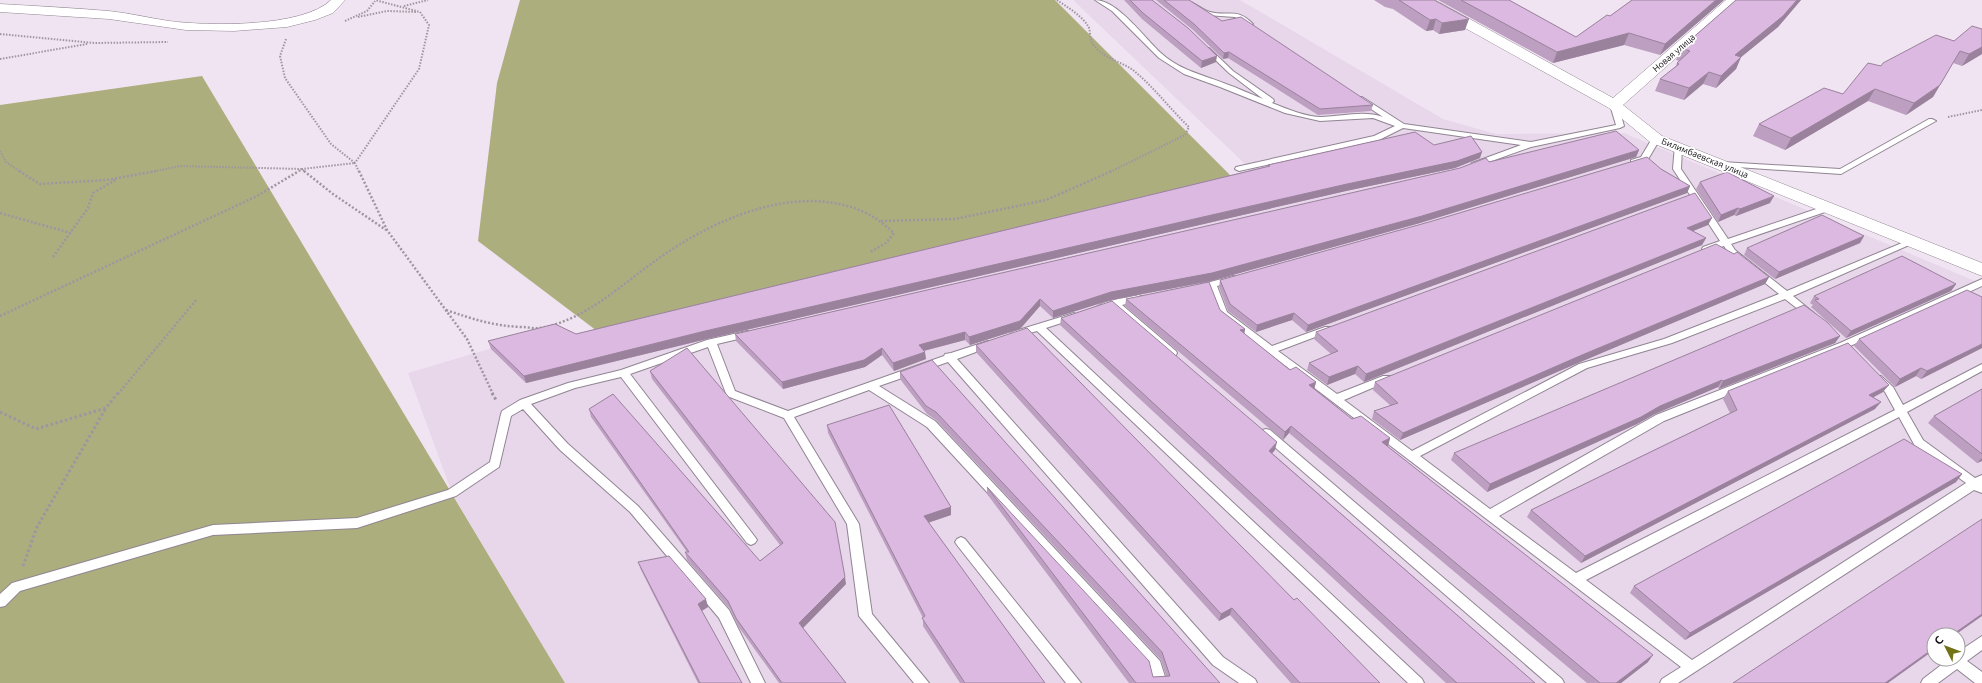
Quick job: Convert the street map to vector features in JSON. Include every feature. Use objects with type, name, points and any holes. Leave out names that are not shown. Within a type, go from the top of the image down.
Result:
[{"type":"street","points":[[0,8],[124,17],[171,25],[227,27],[293,23],[328,10],[338,0]]},
{"type":"street","name":"Билимбаевская улица","points":[[1425,0],[1614,105],[1656,139],[1982,270]]},
{"type":"street","name":"Новая улица","points":[[1614,105],[1734,0]]},
{"type":"lane","points":[[1098,0],[1114,10],[1161,57],[1186,73],[1224,85],[1285,112],[1320,119],[1374,116],[1402,126],[1529,145]]},
{"type":"lane","points":[[1185,0],[1208,14],[1236,15],[1255,28]]},
{"type":"lane","points":[[1200,42],[1231,72],[1285,112]]},
{"type":"lane","points":[[1355,94],[1402,126]]},
{"type":"lane","points":[[1464,169],[1529,145],[1620,126],[1614,105]]},
{"type":"lane","points":[[1720,164],[1841,172],[1932,121]]},
{"type":"lane","points":[[1239,169],[1376,138],[1402,126]]},
{"type":"lane","points":[[1622,166],[1644,159],[1656,139]]},
{"type":"lane","points":[[1678,147],[1677,169],[1691,196],[1732,252],[1820,322]]},
{"type":"lane","points":[[1696,253],[1725,241],[1828,208]]},
{"type":"lane","points":[[1411,456],[1583,366],[1668,341],[1786,295],[1912,242]]},
{"type":"lane","points":[[1190,289],[1242,277]]},
{"type":"lane","points":[[1490,515],[1660,418],[1847,348],[1982,282]]},
{"type":"lane","points":[[1212,285],[1223,314],[1691,667]]},
{"type":"lane","points":[[1009,337],[1114,303],[1152,296]]},
{"type":"lane","points":[[1114,303],[1181,360]]},
{"type":"lane","points":[[1270,350],[1337,325]]},
{"type":"lane","points":[[1040,327],[1417,683]]},
{"type":"lane","points":[[0,602],[16,588],[213,530],[358,523],[452,493],[495,464],[506,414],[524,403],[572,384],[623,373],[711,342],[758,331]]},
{"type":"lane","points":[[1835,336],[1847,348]]},
{"type":"lane","points":[[711,342],[732,393],[788,415],[853,524],[866,616],[922,683]]},
{"type":"lane","points":[[788,415],[949,356],[994,342]]},
{"type":"lane","points":[[949,356],[1218,661],[1250,683]]},
{"type":"lane","points":[[1575,580],[1901,412],[1982,367]]},
{"type":"lane","points":[[623,373],[751,540]]},
{"type":"lane","points":[[1666,683],[1980,484],[1919,443],[1889,390],[1872,373]]},
{"type":"lane","points":[[1335,399],[1394,375]]},
{"type":"lane","points":[[869,386],[931,424],[1155,665],[1160,683]]},
{"type":"lane","points":[[524,403],[564,447],[634,509],[724,614],[758,683]]},
{"type":"lane","points":[[1260,428],[1556,683]]},
{"type":"lane","points":[[961,542],[1074,683]]},
{"type":"lane","points":[[1966,654],[1982,642]]},
{"type":"lane","points":[[1928,683],[1949,667]]},
{"type":"lane","points":[[1965,667],[1982,680]]},
{"type":"path","points":[[0,151],[6,162],[40,184],[107,180],[180,166],[302,169],[355,163],[420,69],[429,24],[420,12],[404,6],[374,0],[367,11],[354,18]]},
{"type":"path","points":[[404,6],[428,0]]},
{"type":"path","points":[[880,221],[955,220],[1046,200],[1145,156],[1185,135],[1189,126],[1166,105],[1150,85],[1131,69],[1110,59],[1092,43],[1088,26],[1070,8],[1057,0]]},
{"type":"path","points":[[341,22],[387,11],[420,12]]},
{"type":"path","points":[[0,34],[94,43],[169,42]]},
{"type":"path","points":[[286,37],[280,56],[285,78],[331,144],[355,163],[387,230],[468,339],[491,391],[506,414]]},
{"type":"path","points":[[0,59],[94,43]]},
{"type":"path","points":[[1932,121],[1982,110]]},
{"type":"path","points":[[302,169],[334,194],[387,230]]},
{"type":"path","points":[[0,316],[258,196],[302,169]]},
{"type":"path","points":[[53,257],[88,208],[92,193],[119,178]]},
{"type":"path","points":[[446,310],[492,325],[539,328],[563,322],[592,308],[666,254],[710,228],[762,208],[805,202],[836,203],[859,210],[880,221],[894,233],[886,243],[870,252]]},
{"type":"path","points":[[0,213],[71,233]]},
{"type":"path","points":[[16,588],[36,527],[106,408],[197,299]]},
{"type":"path","points":[[0,412],[36,428],[106,408]]},
{"type":"shaded area","points":[[1073,0],[1240,0],[1443,119],[1496,134],[1624,133],[1982,284],[1982,683],[565,683],[452,493],[408,373],[529,337],[553,356],[1266,184]]},
{"type":"green space","points":[[520,0],[1055,0],[1236,181],[601,334],[478,241],[497,83]]},
{"type":"green space","points":[[202,76],[565,683],[0,683],[0,105]]},
{"type":"building","points":[[1130,0],[1152,0],[1188,28],[1217,56],[1202,61],[1143,13]]},
{"type":"building","points":[[1164,0],[1189,0],[1222,21],[1241,17],[1373,105],[1320,109],[1229,52],[1224,53],[1194,24]]},
{"type":"building","points":[[1399,0],[1434,0],[1469,19],[1442,23],[1436,19],[1430,20]]},
{"type":"building","points":[[1461,0],[1509,0],[1576,37],[1607,15],[1610,16],[1632,0],[1716,0],[1665,44],[1629,33],[1557,52]]},
{"type":"building","points":[[1736,0],[1797,0],[1783,16],[1735,55],[1741,57],[1721,76],[1709,72],[1689,88],[1660,79],[1679,64],[1677,63],[1690,51],[1681,48]]},
{"type":"building","points":[[1972,26],[1982,29],[1982,47],[1969,54],[1960,51],[1940,85],[1914,103],[1875,89],[1791,138],[1759,124],[1824,88],[1843,94],[1868,63],[1881,66],[1883,63],[1936,35],[1954,41]]},
{"type":"building","points":[[1616,131],[1639,150],[1422,216],[1212,273],[1111,292],[1053,311],[1040,299],[1020,321],[969,337],[965,332],[919,345],[925,352],[893,363],[882,348],[864,360],[782,382],[735,334],[1460,168],[1486,158],[1489,162]]},
{"type":"building","points":[[1415,132],[1434,145],[1471,136],[1482,152],[1457,161],[1347,184],[705,331],[524,376],[488,341],[555,324],[576,334],[1270,166],[1268,165]]},
{"type":"building","points":[[1647,157],[1661,169],[1690,186],[1308,325],[1294,313],[1257,325],[1230,304],[1220,280],[1429,222]]},
{"type":"building","points":[[1727,172],[1774,196],[1721,215],[1700,182]]},
{"type":"building","points":[[1695,193],[1712,218],[1687,228],[1706,238],[1366,374],[1358,366],[1329,377],[1309,363],[1338,351],[1316,332]]},
{"type":"building","points":[[1822,215],[1864,236],[1779,272],[1747,248]]},
{"type":"building","points":[[1716,244],[1734,254],[1737,252],[1769,277],[1582,355],[1403,433],[1374,411],[1398,403],[1375,382]]},
{"type":"building","points":[[1902,256],[1956,284],[1851,331],[1815,300],[1819,299],[1814,296]]},
{"type":"building","points":[[1209,282],[1220,310],[1245,329],[1240,330],[1290,370],[1296,367],[1316,382],[1309,385],[1352,419],[1361,416],[1390,438],[1382,442],[1653,655],[1616,683],[1600,683],[1291,426],[1285,432],[1126,299]]},
{"type":"building","points":[[1967,290],[1982,297],[1982,344],[1927,371],[1921,368],[1900,379],[1859,339]]},
{"type":"building","points":[[1112,301],[1277,442],[1269,451],[1535,683],[1457,683],[1061,318]]},
{"type":"building","points":[[1804,305],[1827,322],[1840,336],[1723,381],[1722,380],[1660,406],[1641,417],[1490,484],[1454,453]]},
{"type":"building","points":[[1027,328],[1294,600],[1297,598],[1380,683],[1300,683],[1232,608],[1221,614],[976,345]]},
{"type":"building","points":[[1848,343],[1889,385],[1869,395],[1881,402],[1585,556],[1531,510],[1737,410],[1728,391]]},
{"type":"building","points":[[687,348],[835,522],[845,577],[799,623],[846,683],[782,683],[736,618],[728,601],[685,552],[689,552],[589,409],[613,394],[760,561],[783,543],[650,371]]},
{"type":"building","points":[[932,360],[1220,683],[1136,683],[987,487],[1149,661],[1153,677],[1170,676],[1162,652],[936,412],[926,406],[900,372]]},
{"type":"building","points":[[1982,389],[1982,454],[1934,416]]},
{"type":"building","points":[[889,405],[951,507],[924,516],[1045,683],[965,683],[922,618],[925,616],[827,425]]},
{"type":"building","points":[[1904,439],[1962,474],[1690,633],[1634,586]]},
{"type":"building","points":[[1982,519],[1982,614],[1963,627],[1926,627],[1926,654],[1885,683],[1733,683]]},
{"type":"building","points":[[669,556],[706,599],[698,604],[742,683],[700,683],[638,562]]}]
